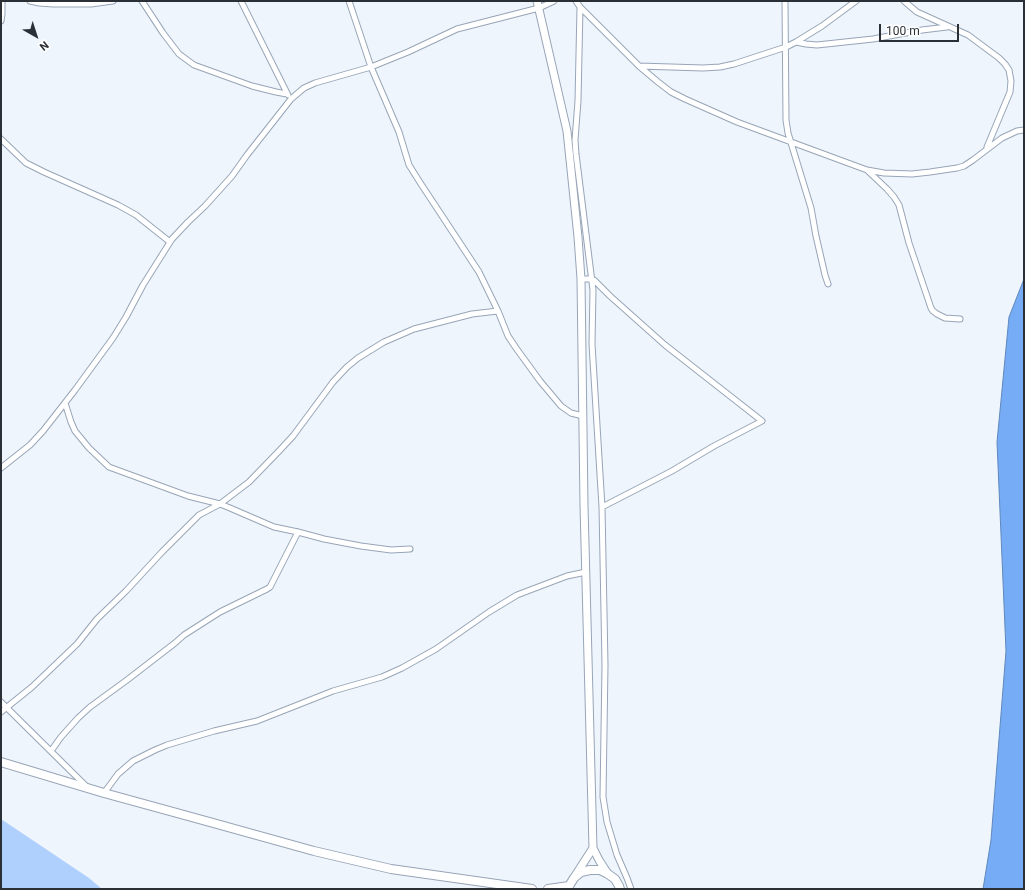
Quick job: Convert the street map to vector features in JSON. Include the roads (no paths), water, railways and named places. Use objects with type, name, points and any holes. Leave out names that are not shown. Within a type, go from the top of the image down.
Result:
[{"type":"main road","points":[[1,762],[89,789],[314,851],[391,869],[532,889]]},
{"type":"main road","points":[[548,889],[568,887],[574,878],[582,872],[600,870],[615,879],[620,889]]},
{"type":"street","points":[[1,22],[2,1]]},
{"type":"street","points":[[30,1],[52,4],[91,4],[113,1]]},
{"type":"street","points":[[142,1],[179,54],[194,65],[252,86],[287,94]]},
{"type":"street","points":[[241,1],[287,94],[291,99]]},
{"type":"street","points":[[349,1],[371,67],[399,132],[409,165],[479,272],[498,311],[508,336],[516,348],[561,406],[571,413],[583,416]]},
{"type":"street","points":[[1,468],[30,445],[43,431],[113,338],[143,285],[170,242],[232,176],[291,99],[304,88],[315,82],[371,67],[408,52],[457,29],[554,1]]},
{"type":"street","points":[[576,1],[580,7],[639,66],[658,82],[685,99],[738,122],[867,170],[884,173],[912,174],[964,166],[1002,138],[1016,131],[1024,130]]},
{"type":"street","points":[[785,1],[786,120],[790,142],[811,208],[816,236],[828,284]]},
{"type":"street","points":[[639,66],[703,68],[734,64],[786,47],[796,42],[812,33],[856,1]]},
{"type":"street","points":[[904,1],[917,12],[977,41],[1005,64],[1010,70],[1010,92],[987,149]]},
{"type":"street","points":[[538,5],[567,131],[572,170],[581,279],[584,506],[593,848],[608,874]]},
{"type":"street","points":[[580,7],[578,100],[575,140],[593,290],[592,344],[602,507],[605,665],[603,797],[607,822],[617,855],[628,878],[631,889]]},
{"type":"street","points":[[796,42],[817,45],[873,39],[922,30],[949,27]]},
{"type":"street","points":[[1,138],[26,162],[136,215],[170,242]]},
{"type":"street","points":[[867,170],[887,189],[899,205],[909,243],[931,308],[937,314],[945,318],[960,319]]},
{"type":"street","points":[[581,279],[591,279],[665,345],[762,421],[714,446],[672,471],[602,507]]},
{"type":"street","points":[[1,712],[32,687],[77,644],[98,619],[199,515],[220,504],[249,482],[293,436],[334,382],[347,367],[358,358],[384,342],[414,330],[472,314],[498,311]]},
{"type":"street","points":[[65,403],[75,432],[109,467],[188,496],[220,504],[274,527],[362,546],[390,550],[410,549]]},
{"type":"street","points":[[51,751],[61,737],[90,707],[184,635],[220,612],[270,587],[298,532]]},
{"type":"street","points":[[104,793],[118,774],[133,761],[155,750],[214,731],[257,721],[333,691],[382,677],[402,668],[436,649],[489,612],[517,595],[568,576],[586,572]]},
{"type":"street","points":[[1,702],[89,789]]},
{"type":"street","points":[[574,878],[593,848]]},
{"type":"water","points":[[1024,279],[1024,889],[983,889],[991,840],[1006,651],[997,442],[1009,317]]}]
